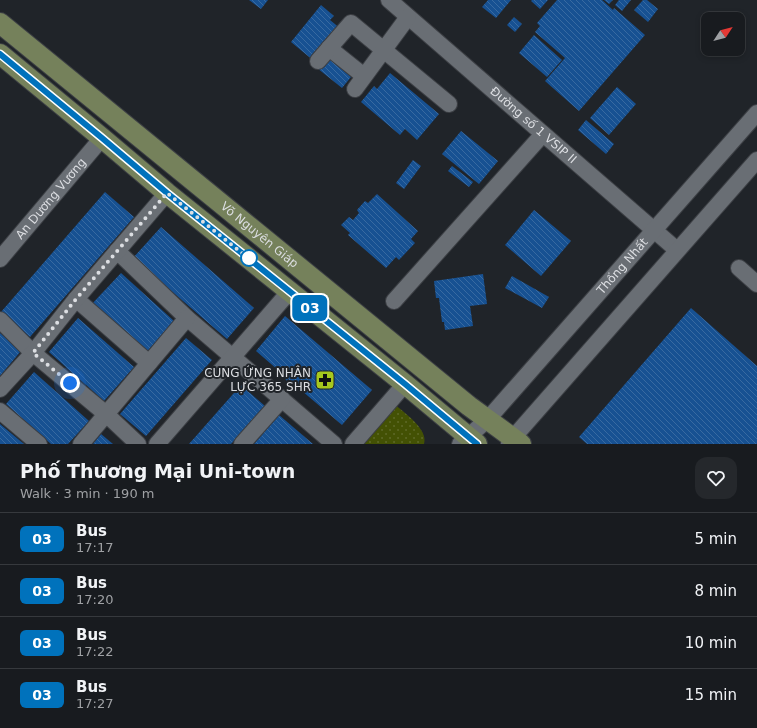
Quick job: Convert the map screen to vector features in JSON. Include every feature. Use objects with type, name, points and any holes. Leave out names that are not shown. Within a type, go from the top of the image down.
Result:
[{"type":"main road","name":"Võ Nguyên Giáp","points":[[0,23],[463,401],[488,419],[514,442]]},
{"type":"main road","name":"Võ Nguyên Giáp","points":[[0,54],[167,193],[405,384],[468,441]]},
{"type":"street","name":"Đường số 1 VSIP II","points":[[389,0],[677,250]]},
{"type":"street","points":[[355,89],[408,17]]},
{"type":"street","points":[[318,61],[351,23],[449,104]]},
{"type":"street","points":[[329,48],[364,76]]},
{"type":"street","name":"Thống Nhất","points":[[468,441],[757,113]]},
{"type":"street","points":[[394,301],[543,134]]},
{"type":"street","name":"An Dương Vương","points":[[0,259],[102,138]]},
{"type":"street","points":[[514,442],[677,250],[757,160]]},
{"type":"street","points":[[0,389],[33,353],[76,299],[167,193]]},
{"type":"street","points":[[117,251],[187,318],[334,444]]},
{"type":"street","points":[[739,268],[757,284]]},
{"type":"street","points":[[157,444],[290,291]]},
{"type":"street","points":[[76,299],[149,363]]},
{"type":"street","points":[[80,444],[187,318]]},
{"type":"street","points":[[0,320],[33,353],[106,414],[138,444]]},
{"type":"street","points":[[353,444],[405,384]]},
{"type":"street","points":[[242,444],[282,399]]},
{"type":"street","points":[[0,411],[39,444]]},
{"type":"green space","points":[[393,403],[409,416],[419,427],[425,438],[424,444],[358,444]]},
{"type":"building","points":[[249,0],[268,0],[261,9]]},
{"type":"building","points":[[488,0],[511,0],[496,18],[482,7]]},
{"type":"building","points":[[548,0],[540,9],[531,1]]},
{"type":"building","points":[[557,0],[602,0],[613,10],[614,8],[645,35],[579,111],[545,81],[565,58],[535,32],[540,26],[537,23]]},
{"type":"building","points":[[604,0],[613,0],[609,4]]},
{"type":"building","points":[[619,0],[631,0],[622,11],[615,5]]},
{"type":"building","points":[[643,0],[647,0],[658,9],[648,22],[634,10]]},
{"type":"building","points":[[321,5],[334,16],[330,20],[341,29],[314,61],[291,42]]},
{"type":"building","points":[[514,17],[522,24],[515,32],[507,25]]},
{"type":"building","points":[[534,35],[562,60],[547,77],[519,53]]},
{"type":"building","points":[[326,56],[351,77],[342,88],[317,68]]},
{"type":"building","points":[[390,73],[439,114],[417,140],[405,129],[400,135],[361,102],[374,86],[377,89]]},
{"type":"building","points":[[617,87],[636,104],[609,135],[590,118]]},
{"type":"building","points":[[586,120],[614,144],[606,154],[578,130]]},
{"type":"building","points":[[461,131],[498,161],[479,184],[442,154]]},
{"type":"building","points":[[413,160],[421,166],[404,189],[396,183]]},
{"type":"building","points":[[452,166],[473,182],[469,187],[448,171]]},
{"type":"building","points":[[105,192],[134,217],[30,337],[1,312]]},
{"type":"building","points":[[377,194],[418,231],[411,239],[415,243],[399,260],[396,257],[386,268],[348,235],[350,233],[341,225],[349,217],[353,220],[359,213],[357,210],[365,201],[368,203]]},
{"type":"building","points":[[534,210],[571,241],[541,276],[505,245]]},
{"type":"building","points":[[161,227],[254,308],[227,339],[133,258]]},
{"type":"building","points":[[121,273],[174,321],[144,355],[90,306]]},
{"type":"building","points":[[483,274],[487,304],[470,306],[473,326],[445,330],[444,322],[442,322],[439,298],[436,298],[434,281]]},
{"type":"building","points":[[512,276],[549,297],[542,308],[505,288]]},
{"type":"building","points":[[691,308],[757,366],[757,444],[587,444],[579,437]]},
{"type":"building","name":"CUNG ỨNG NHÂN LỰC 365 SHR","points":[[285,316],[372,390],[342,425],[288,379],[287,381],[278,370],[256,351]]},
{"type":"building","points":[[78,318],[134,367],[104,401],[49,352]]},
{"type":"building","points":[[0,333],[21,351],[0,376]]},
{"type":"building","points":[[186,338],[212,360],[146,436],[120,414]]},
{"type":"building","points":[[34,372],[89,421],[68,444],[51,444],[6,404]]},
{"type":"building","points":[[241,385],[265,406],[231,444],[189,444]]},
{"type":"building","points":[[279,415],[313,444],[254,444]]},
{"type":"building","points":[[0,424],[24,444],[0,444]]},
{"type":"building","points":[[101,434],[113,444],[93,444]]},
{"type":"bus line","name":"03","points":[[0,54],[167,193],[457,426],[477,444]]},
{"type":"place","name":"CUNG ỨNG NHÂN LỰC 365 SHR","points":[[325,380]]},
{"type":"route","points":[[70,383],[33,353],[76,299],[167,193],[253,262],[249,258]]}]
